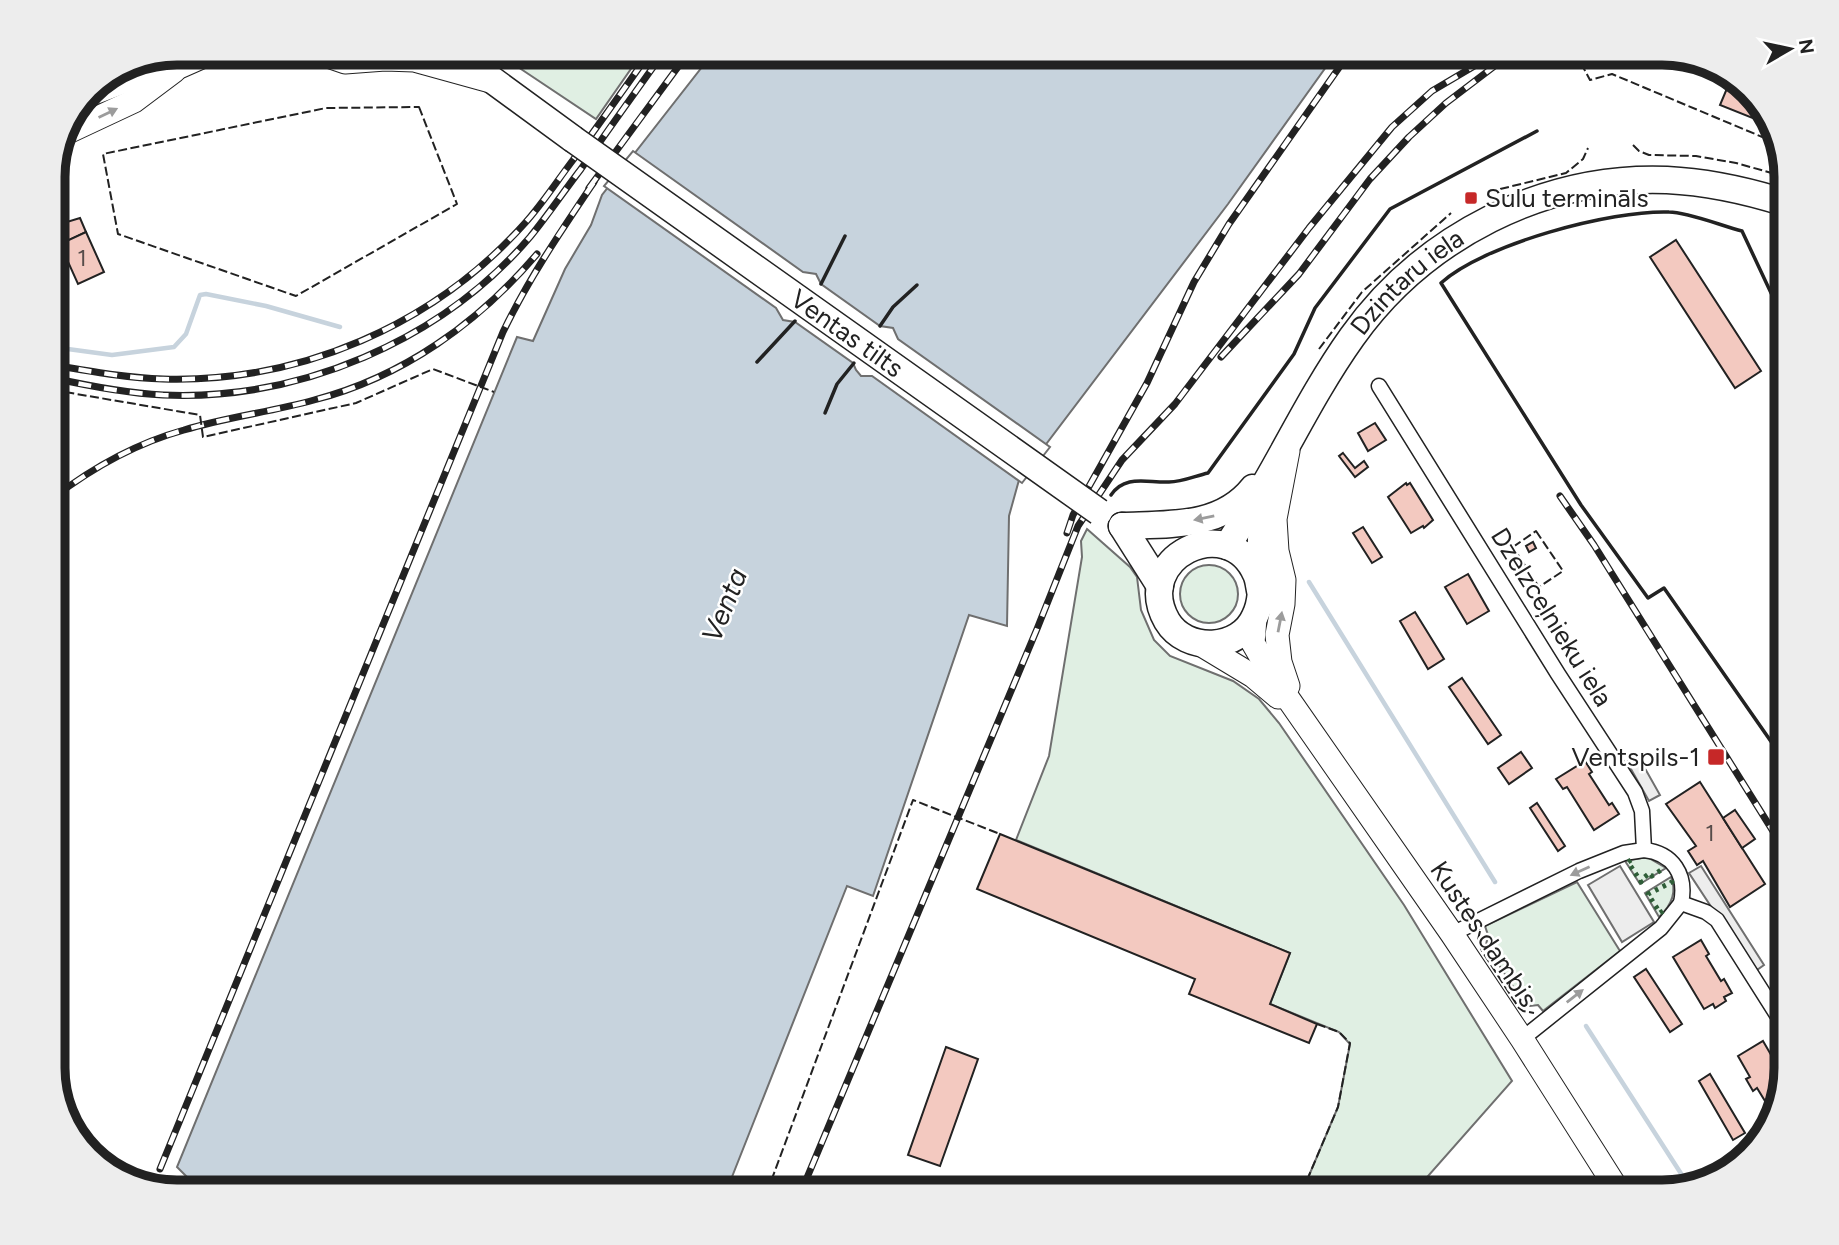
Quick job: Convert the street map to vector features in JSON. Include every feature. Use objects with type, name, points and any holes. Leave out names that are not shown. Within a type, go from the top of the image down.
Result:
[{"type":"highway","points":[[464,65],[490,81]]},
{"type":"highway","points":[[470,65],[490,81]]},
{"type":"highway","points":[[477,65],[490,81]]},
{"type":"highway","name":"Ventas tilts","points":[[490,81],[1122,526]]},
{"type":"highway","name":"Dzintaru iela","points":[[1290,443],[1331,367],[1380,302],[1434,252],[1462,233],[1495,216],[1570,190],[1645,180],[1719,186],[1774,201]]},
{"type":"highway","points":[[1122,526],[1172,524],[1211,518],[1231,510],[1248,495],[1290,443]]},
{"type":"highway","points":[[1227,546],[1290,443]]},
{"type":"highway","points":[[1258,606],[1257,574],[1245,557],[1227,546],[1210,543],[1194,546],[1178,555],[1166,569],[1160,586],[1160,605],[1168,623],[1182,636],[1200,644],[1222,643],[1241,634],[1258,606],[1264,511],[1290,443]]},
{"type":"highway","points":[[1122,526],[1194,546]]},
{"type":"highway","points":[[1122,526],[1160,586]]},
{"type":"main road","points":[[112,86],[138,76],[184,65]]},
{"type":"main road","points":[[432,65],[490,81]]},
{"type":"main road","points":[[76,128],[134,101],[179,67]]},
{"type":"main road","points":[[1290,443],[1275,519],[1277,551],[1284,580],[1277,635],[1280,662],[1296,712]]},
{"type":"main road","points":[[1258,606],[1254,643],[1296,712]]},
{"type":"main road","points":[[1200,644],[1253,676],[1296,712]]},
{"type":"main road","name":"Kustes dambis","points":[[1296,712],[1452,934],[1611,1180]]},
{"type":"street","name":"Dzelzceļnieku iela","points":[[1379,386],[1558,674],[1635,792],[1642,811],[1644,850]]},
{"type":"street","points":[[1452,934],[1579,871],[1624,853],[1655,851],[1676,866],[1684,891],[1681,903],[1661,928],[1522,1039]]},
{"type":"street","points":[[1681,903],[1706,912],[1717,920],[1774,1009]]},
{"type":"green space","points":[[515,65],[634,65],[596,119]]},
{"type":"green space","points":[[1087,529],[1130,567],[1137,577],[1141,610],[1154,640],[1170,656],[1233,681],[1259,699],[1279,723],[1404,905],[1512,1081],[1425,1180],[1307,1180],[1338,1107],[1350,1044],[1339,1032],[1270,1004],[1290,953],[1016,840],[1049,756],[1082,557],[1081,541]]},
{"type":"green space","points":[[1209,565],[1230,573],[1238,594],[1230,615],[1209,623],[1188,615],[1180,594],[1188,573]]},
{"type":"green space","points":[[1647,857],[1666,868],[1640,884],[1625,861]]},
{"type":"green space","points":[[1671,877],[1672,898],[1659,917],[1645,893]]},
{"type":"green space","points":[[1577,882],[1620,951],[1543,1011],[1538,1005],[1530,1006],[1523,1002],[1486,945],[1488,935],[1485,926]]},
{"type":"shaded area","points":[[1638,756],[1660,795],[1649,801],[1627,762]]},
{"type":"shaded area","points":[[1620,866],[1654,922],[1622,942],[1588,885]]},
{"type":"shaded area","points":[[1701,866],[1764,965],[1754,972],[1689,873]]},
{"type":"water","name":"Venta","points":[[704,65],[1327,65],[1228,204],[1019,480],[1009,516],[1007,626],[969,615],[873,896],[847,886],[731,1180],[190,1180],[177,1167],[517,337],[533,341],[565,269],[591,225],[602,195]]},
{"type":"pier","points":[[633,151],[803,272],[816,274],[821,284],[880,326],[893,328],[898,339],[1050,447],[1022,483],[872,376],[861,376],[853,363],[795,322],[783,320],[776,308],[604,186]]},
{"type":"building","points":[[1728,86],[1747,103],[1759,121],[1720,105]]},
{"type":"building","points":[[80,218],[86,232],[65,242],[65,222]]},
{"type":"building","points":[[86,232],[104,272],[78,284],[65,255],[65,242]]},
{"type":"building","points":[[1676,240],[1761,371],[1735,388],[1650,257]]},
{"type":"building","points":[[1375,423],[1386,440],[1368,451],[1358,433]]},
{"type":"building","points":[[1343,453],[1355,468],[1364,461],[1368,467],[1355,477],[1339,456]]},
{"type":"building","points":[[1406,483],[1410,483],[1433,520],[1424,528],[1423,526],[1411,533],[1388,497]]},
{"type":"building","points":[[1363,527],[1382,557],[1372,563],[1353,533]]},
{"type":"building","points":[[1533,542],[1536,548],[1529,552],[1526,546]]},
{"type":"building","points":[[1468,574],[1489,611],[1467,624],[1445,587]]},
{"type":"building","points":[[1415,612],[1444,659],[1428,669],[1400,621]]},
{"type":"building","points":[[1462,678],[1501,735],[1488,744],[1449,687]]},
{"type":"building","points":[[1521,752],[1532,768],[1509,784],[1498,768]]},
{"type":"building","points":[[1585,761],[1592,772],[1589,774],[1609,805],[1612,803],[1619,814],[1594,830],[1567,787],[1563,789],[1556,779]]},
{"type":"building","points":[[1700,782],[1765,884],[1730,907],[1703,861],[1697,865],[1688,851],[1696,846],[1666,804]]},
{"type":"building","points":[[1537,803],[1565,846],[1558,851],[1530,808]]},
{"type":"building","points":[[1735,810],[1755,839],[1742,848],[1723,818]]},
{"type":"building","points":[[1000,834],[1290,953],[1270,1004],[1317,1024],[1309,1043],[1189,994],[1195,979],[977,889]]},
{"type":"building","points":[[1701,940],[1709,954],[1706,956],[1721,981],[1724,979],[1732,993],[1724,997],[1726,1001],[1715,1008],[1713,1004],[1704,1009],[1673,957]]},
{"type":"building","points":[[1646,969],[1682,1024],[1670,1032],[1634,977]]},
{"type":"building","points":[[1763,1041],[1774,1060],[1773,1083],[1768,1105],[1757,1088],[1753,1091],[1746,1079],[1750,1077],[1738,1056]]},
{"type":"building","points":[[946,1047],[978,1059],[940,1166],[908,1155]]},
{"type":"building","points":[[1710,1074],[1745,1133],[1733,1140],[1699,1081]]},
{"type":"waterway","points":[[65,349],[112,355],[174,347],[186,334],[200,295],[206,294],[266,306],[340,327]]},
{"type":"waterway","points":[[1309,582],[1495,882]]},
{"type":"waterway","points":[[1586,1026],[1684,1178]]},
{"type":"railway","points":[[65,367],[163,379],[214,378],[265,371],[314,358],[361,341],[407,318],[449,291],[489,259],[525,223],[641,65]]},
{"type":"railway","points":[[65,380],[135,393],[214,394],[265,387],[315,375],[364,357],[411,334],[454,306],[494,274],[530,237],[655,65]]},
{"type":"railway","points":[[589,188],[679,65]]},
{"type":"railway","points":[[1067,533],[1073,515],[1147,383],[1194,282],[1229,224],[1341,65]]},
{"type":"railway","points":[[806,1180],[1078,526],[1122,460],[1175,404],[1309,228],[1392,127],[1432,91],[1476,65]]},
{"type":"railway","points":[[1221,357],[1299,274],[1370,179],[1409,137],[1446,103],[1496,65]]},
{"type":"railway","points":[[160,1169],[503,332],[535,274],[594,182]]},
{"type":"railway","points":[[65,490],[116,458],[166,435],[314,400],[378,377],[408,362],[464,324],[490,303],[537,254]]},
{"type":"railway","points":[[1560,496],[1594,545],[1774,833]]},
{"type":"hedge","points":[[1631,860],[1628,862],[1641,882],[1650,873],[1652,876],[1664,868]]},
{"type":"hedge","points":[[1663,911],[1660,913],[1648,894],[1672,882],[1671,879]]},
{"type":"fence","points":[[1582,65],[1590,80],[1612,74],[1767,139]]},
{"type":"fence","points":[[419,107],[457,204],[296,296],[118,234],[103,154],[326,108],[419,107]]},
{"type":"fence","points":[[1633,145],[1649,155],[1696,156],[1774,174]]},
{"type":"fence","points":[[1488,192],[1566,173],[1583,159],[1588,148]]},
{"type":"fence","points":[[1319,349],[1362,292],[1451,213]]},
{"type":"fence","points":[[65,392],[200,415],[203,437],[356,403],[433,369],[494,392]]},
{"type":"fence","points":[[1536,531],[1563,571],[1539,587],[1513,547],[1536,531]]},
{"type":"fence","points":[[771,1180],[913,800],[1000,834]]},
{"type":"fence","points":[[1480,931],[1478,940],[1482,951],[1519,1008],[1534,1013]]},
{"type":"fence","points":[[1307,1180],[1338,1107],[1350,1043],[1339,1032],[1317,1024]]},
{"type":"wall","points":[[1111,495],[1117,488],[1130,482],[1174,482],[1208,473],[1294,354],[1315,308],[1390,209],[1537,131]]},
{"type":"wall","points":[[1774,299],[1742,231],[1669,212],[1615,217],[1549,232],[1487,255],[1441,283],[1581,505],[1648,598],[1664,588],[1774,746]]},
{"type":"wall","points":[[821,284],[845,236]]},
{"type":"wall","points":[[880,326],[893,307],[917,285]]},
{"type":"wall","points":[[757,362],[795,321]]},
{"type":"wall","points":[[825,413],[837,384],[854,363]]},
{"type":"place","name":"Sulu termināls","points":[[1471,198]]},
{"type":"place","name":"Ventspils-1","points":[[1716,757]]}]
